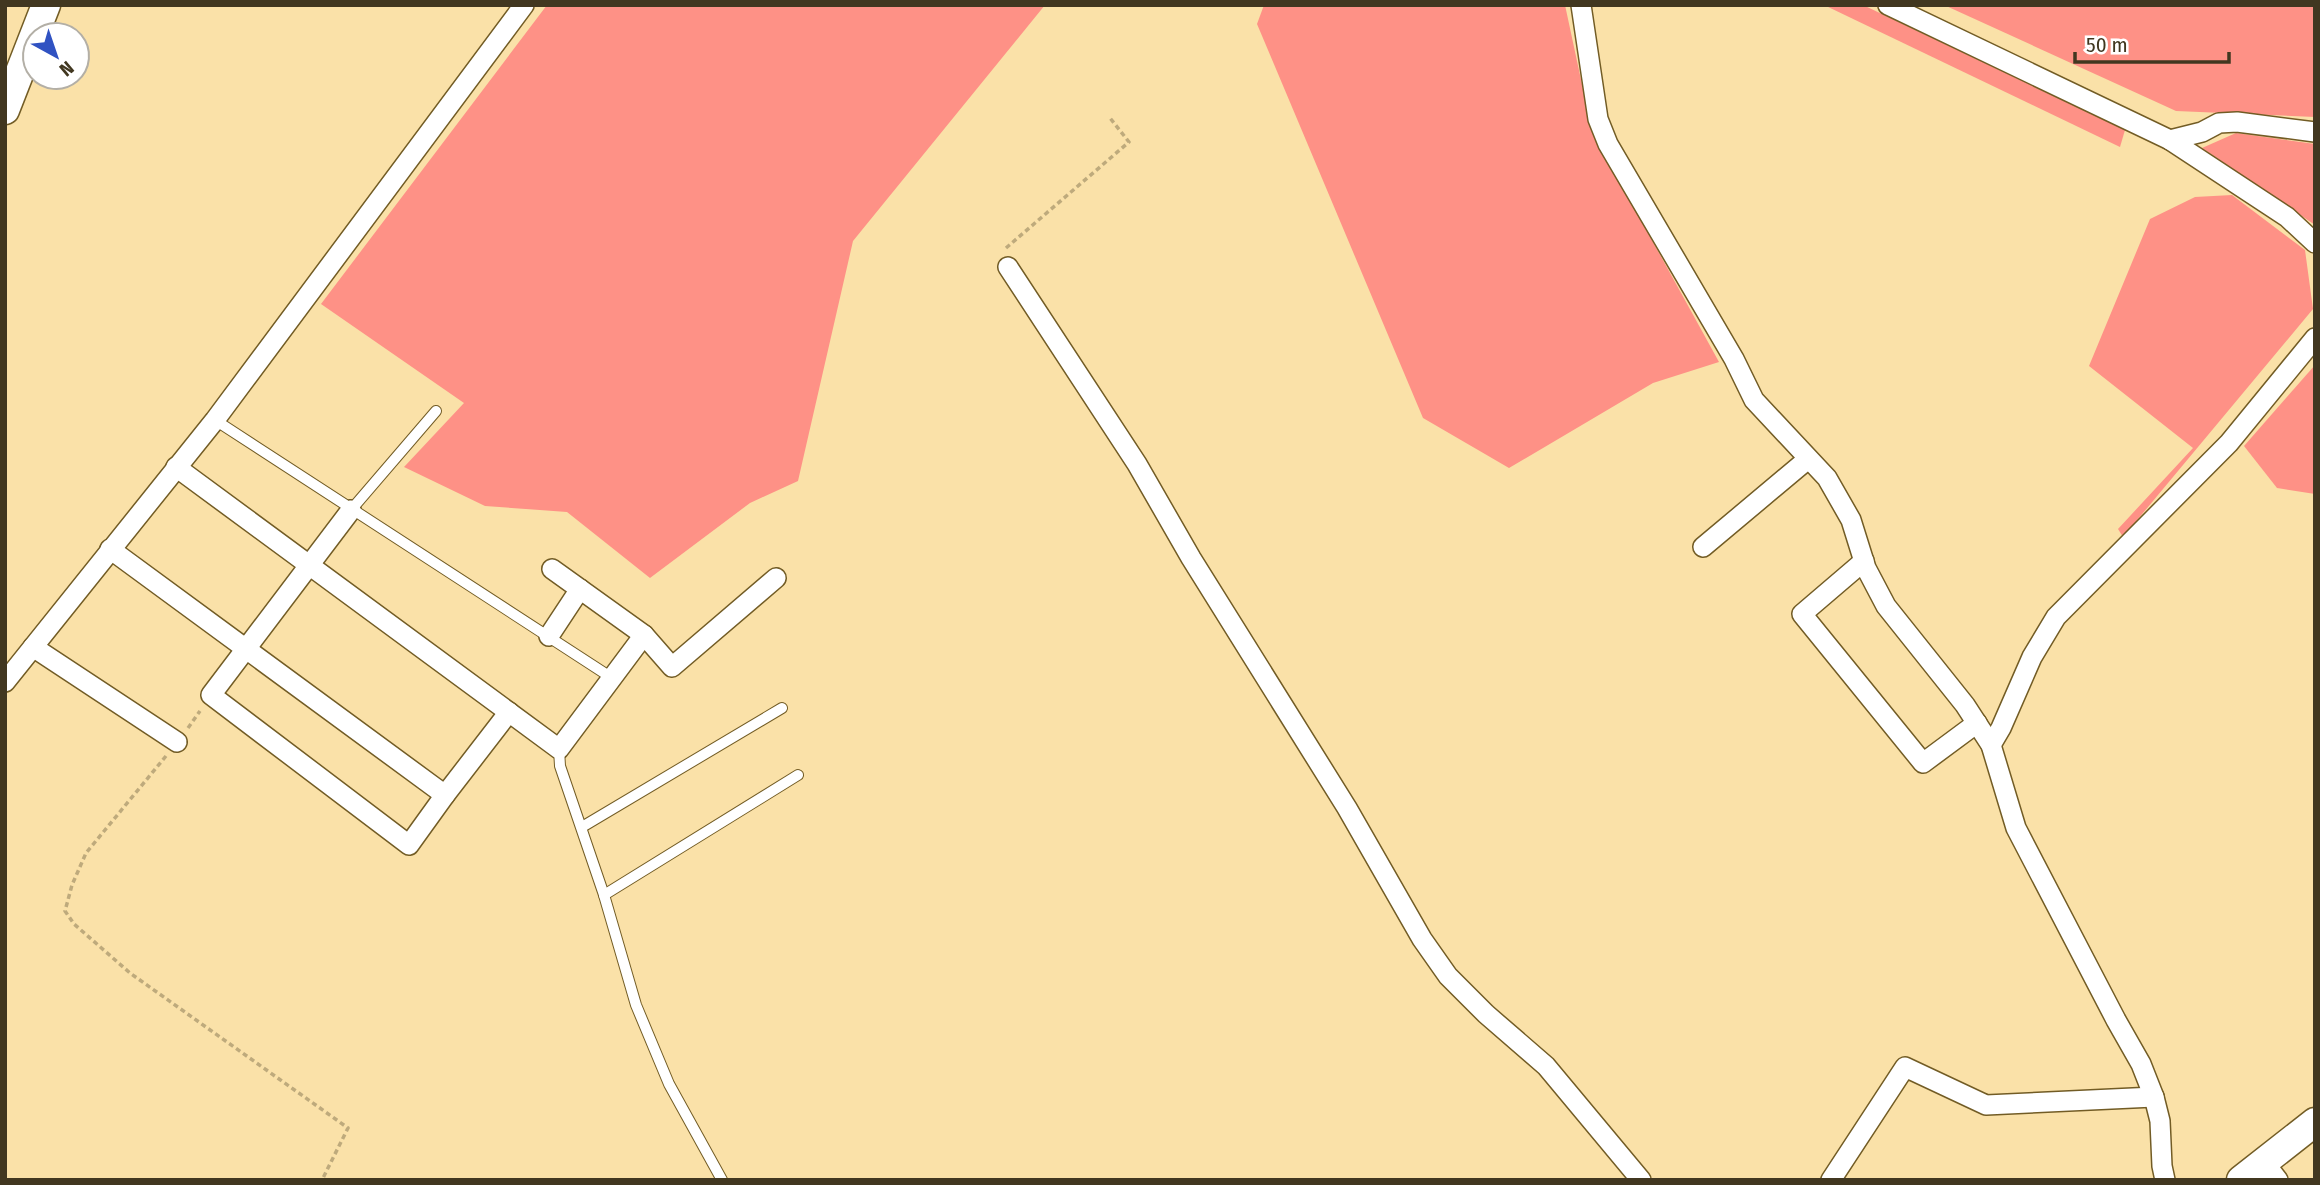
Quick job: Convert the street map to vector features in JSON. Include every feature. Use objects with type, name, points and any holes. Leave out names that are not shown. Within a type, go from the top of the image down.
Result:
[{"type":"street","points":[[5,110],[46,5]]},
{"type":"street","points":[[5,682],[215,420],[524,5]]},
{"type":"street","points":[[1581,5],[1598,119],[1608,145],[1734,359],[1754,400],[1827,478],[1851,520],[1864,561],[1886,606],[1965,705],[1991,744],[2016,828],[2141,1064],[2160,1121],[2165,1180]]},
{"type":"street","points":[[1888,5],[2170,140],[2287,217],[2315,243]]},
{"type":"street","points":[[2170,140],[2202,132],[2219,123],[2237,122],[2315,132]]},
{"type":"street","points":[[1008,267],[1137,464],[1198,570],[1347,808],[1422,939],[1448,976],[1486,1014],[1546,1066],[1641,1180]]},
{"type":"street","points":[[1991,744],[2001,728],[2032,657],[2056,618],[2229,443],[2315,338]]},
{"type":"street","points":[[1703,547],[1808,458]]},
{"type":"street","points":[[176,467],[559,749],[644,635]]},
{"type":"street","points":[[351,510],[211,695],[409,845],[509,712]]},
{"type":"street","points":[[110,549],[445,795]]},
{"type":"street","points":[[1864,561],[1802,614],[1923,763],[1977,723]]},
{"type":"street","points":[[552,569],[644,635],[672,667],[776,578]]},
{"type":"street","points":[[549,636],[580,589]]},
{"type":"street","points":[[33,647],[177,742]]},
{"type":"street","points":[[1831,1180],[1905,1067],[1986,1105],[2154,1097]]},
{"type":"street","points":[[2241,1180],[2271,1171],[2315,1122]]},
{"type":"lane","points":[[351,510],[436,411]]},
{"type":"lane","points":[[215,420],[612,678]]},
{"type":"lane","points":[[582,827],[782,708]]},
{"type":"lane","points":[[559,749],[561,766],[604,895],[636,1005],[669,1084],[722,1180]]},
{"type":"lane","points":[[604,895],[798,775]]},
{"type":"path","points":[[1008,267],[998,255],[1129,142],[1110,118]]},
{"type":"path","points":[[211,695],[177,742],[86,853],[72,885],[65,911],[74,924],[130,973],[348,1128],[322,1180]]},
{"type":"shaded area","points":[[547,5],[1045,5],[853,241],[798,481],[750,503],[650,578],[567,512],[485,506],[404,467],[464,403],[321,304]]},
{"type":"shaded area","points":[[1264,5],[1565,5],[1592,131],[1719,362],[1653,383],[1509,468],[1423,418],[1257,24]]},
{"type":"shaded area","points":[[1824,5],[1863,5],[2125,130],[2120,147]]},
{"type":"shaded area","points":[[1944,5],[2315,5],[2315,117],[2176,111]]},
{"type":"shaded area","points":[[2236,133],[2315,144],[2315,225],[2202,148]]},
{"type":"shaded area","points":[[2232,195],[2305,250],[2313,309],[2123,537],[2118,529],[2193,448],[2089,366],[2150,219],[2195,197]]},
{"type":"shaded area","points":[[2315,365],[2315,494],[2277,488],[2244,446]]}]
